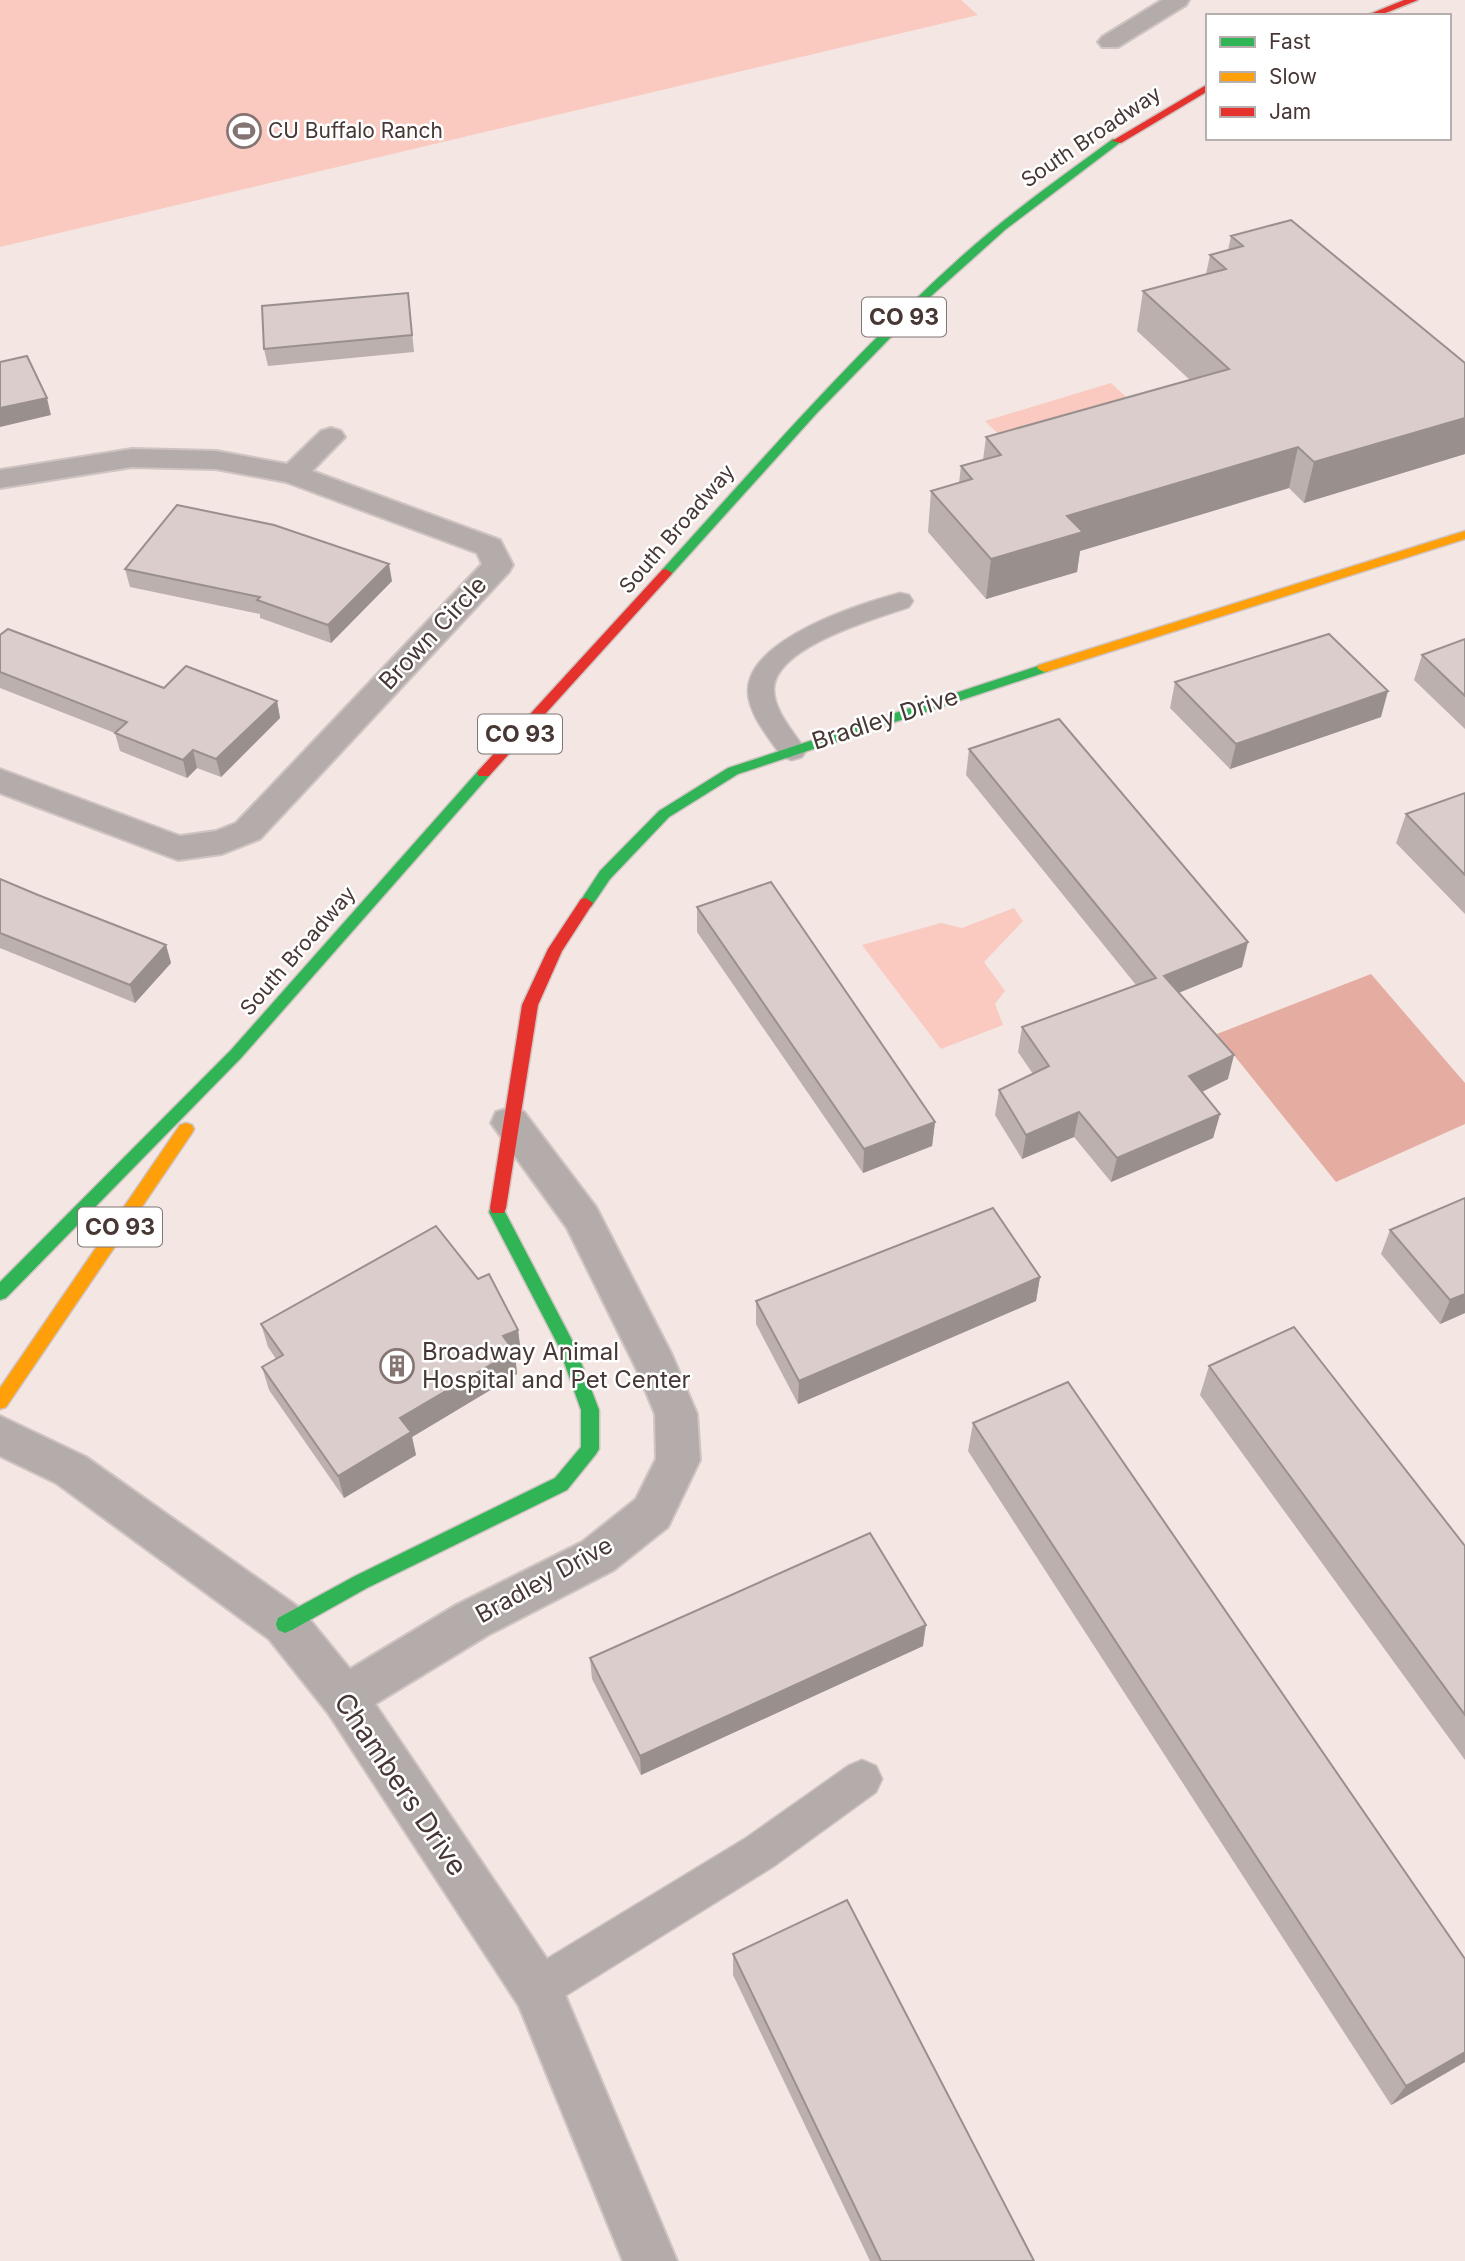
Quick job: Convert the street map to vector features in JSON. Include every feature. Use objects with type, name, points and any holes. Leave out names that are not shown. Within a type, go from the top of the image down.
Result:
[{"type":"main road","points":[[1374,14],[1413,0]]},
{"type":"main road","name":"South Broadway","points":[[0,1293],[239,1051],[392,875],[636,608],[802,419],[896,324],[980,245],[1057,181],[1122,136],[1203,90]]},
{"type":"main road","name":"Bradley Drive","points":[[285,1624],[361,1582],[561,1483],[590,1449],[590,1410],[566,1344],[497,1212],[530,1005],[555,949],[605,875],[664,814],[733,771],[992,684],[1462,541]]},
{"type":"main road","name":"South Broadway","points":[[0,1402],[239,1051]]},
{"type":"street","points":[[1110,42],[1178,0]]},
{"type":"street","points":[[293,474],[331,437]]},
{"type":"street","name":"Brown Circle","points":[[0,479],[132,458],[216,460],[293,474],[489,547],[498,565],[248,831],[222,842],[178,848],[0,780]]},
{"type":"street","name":"Bradley Drive","points":[[344,1698],[472,1620],[598,1556],[652,1513],[678,1460],[676,1414],[634,1322],[582,1218],[510,1123]]},
{"type":"street","name":"Chambers Drive","points":[[0,1435],[71,1470],[285,1624],[344,1698],[464,1875],[537,1989],[650,2261]]},
{"type":"lane","points":[[792,751],[777,727],[761,691],[763,674],[778,656],[808,638],[900,601]]},
{"type":"lane","points":[[537,1989],[761,1852],[862,1779]]},
{"type":"shaded area","name":"CU Buffalo Ranch","points":[[0,0],[961,0],[978,15],[0,247]]},
{"type":"shaded area","points":[[1111,383],[1151,420],[1024,459],[985,421]]},
{"type":"shaded area","points":[[1014,908],[1023,921],[984,962],[1005,991],[995,1004],[1003,1025],[941,1049],[862,945],[941,923],[962,928]]},
{"type":"shaded area","points":[[1371,974],[1465,1083],[1465,1124],[1336,1182],[1217,1034]]},
{"type":"building","points":[[1291,220],[1465,363],[1465,418],[1314,462],[1298,447],[1067,516],[1083,532],[991,559],[931,491],[972,479],[961,466],[1001,455],[986,437],[1229,369],[1143,291],[1226,269],[1210,255],[1243,246],[1231,236]]},
{"type":"building","points":[[408,293],[412,335],[264,349],[262,306]]},
{"type":"building","points":[[27,356],[47,398],[0,408],[0,362]]},
{"type":"building","points":[[177,505],[274,525],[389,564],[328,625],[257,600],[260,597],[125,569]]},
{"type":"building","points":[[8,629],[164,688],[186,666],[277,701],[216,759],[193,750],[183,760],[115,733],[127,722],[0,672],[0,635]]},
{"type":"building","points":[[1329,634],[1388,691],[1236,744],[1175,682]]},
{"type":"building","points":[[1465,639],[1465,696],[1422,655]]},
{"type":"building","points":[[1059,719],[1248,942],[1164,976],[1234,1055],[1189,1076],[1220,1114],[1117,1158],[1079,1112],[1026,1135],[999,1090],[1049,1066],[1022,1027],[1156,978],[969,749]]},
{"type":"building","points":[[1465,793],[1465,875],[1406,814]]},
{"type":"building","points":[[0,879],[166,945],[130,985],[0,933]]},
{"type":"building","points":[[771,882],[935,1122],[864,1149],[697,907]]},
{"type":"building","points":[[1465,1198],[1465,1294],[1450,1300],[1390,1230]]},
{"type":"building","points":[[993,1208],[1040,1277],[799,1381],[756,1301]]},
{"type":"building","name":"Broadway Animal Hospital and Pet Center","points":[[436,1226],[478,1279],[489,1274],[518,1330],[503,1336],[514,1351],[400,1418],[411,1432],[338,1476],[262,1367],[283,1355],[261,1324]]},
{"type":"building","points":[[1294,1327],[1465,1546],[1465,1715],[1209,1366]]},
{"type":"building","points":[[1068,1382],[1465,1959],[1465,2052],[1406,2086],[973,1423]]},
{"type":"building","points":[[870,1533],[926,1625],[640,1756],[590,1658]]},
{"type":"building","points":[[847,1900],[1034,2261],[881,2261],[733,1954]]},
{"type":"traffic: fast","points":[[666,573],[812,411],[926,295],[1003,227],[1117,141]]},
{"type":"traffic: fast","points":[[586,903],[605,875],[664,814],[733,771],[1044,668]]},
{"type":"traffic: fast","points":[[0,1293],[236,1054],[484,773]]},
{"type":"traffic: fast","points":[[285,1624],[361,1582],[561,1484],[590,1449],[590,1410],[566,1344],[497,1212],[498,1208]]},
{"type":"traffic: slow","points":[[1044,668],[1465,535]]},
{"type":"traffic: slow","points":[[0,1402],[186,1129]]},
{"type":"traffic: jam","points":[[1374,14],[1413,0]]},
{"type":"traffic: jam","points":[[1117,141],[1206,88]]},
{"type":"traffic: jam","points":[[484,773],[666,573]]},
{"type":"traffic: jam","points":[[498,1208],[530,1005],[555,949],[586,903]]},
{"type":"place","name":"CU Buffalo Ranch","points":[[244,131]]},
{"type":"place","name":"Broadway Animal Hospital and Pet Center","points":[[397,1366]]}]
